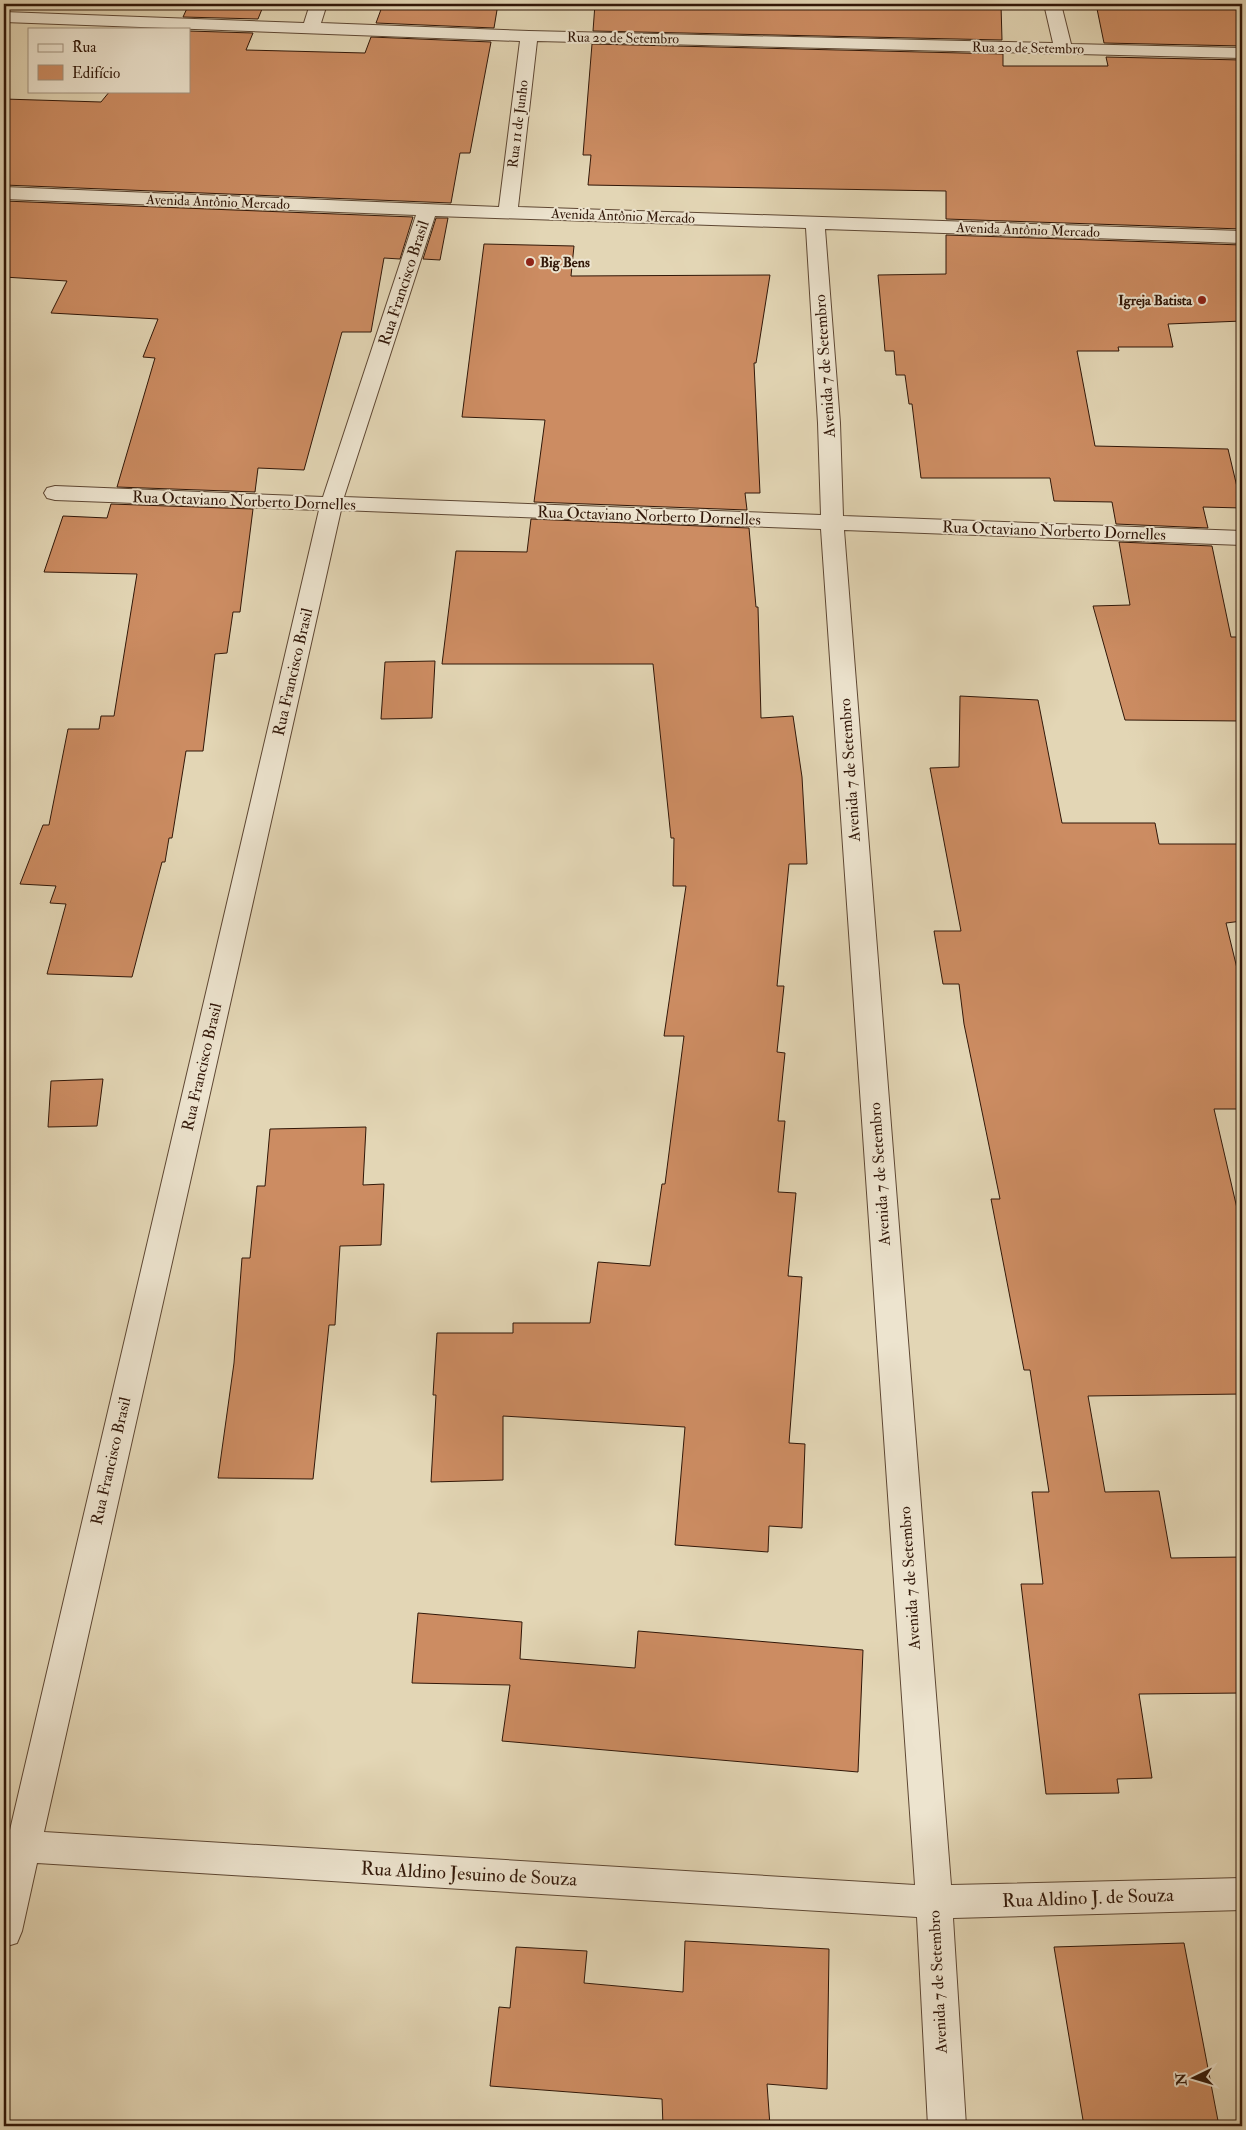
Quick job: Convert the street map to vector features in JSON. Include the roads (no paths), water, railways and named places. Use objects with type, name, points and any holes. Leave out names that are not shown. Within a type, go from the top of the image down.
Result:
[{"type":"street","points":[[310,28],[318,4]]},
{"type":"street","points":[[1053,4],[1063,49]]},
{"type":"street","name":"Rua 20 de Setembro","points":[[4,17],[529,36],[1242,53]]},
{"type":"street","name":"Rua 11 de Junho","points":[[508,213],[529,36]]},
{"type":"street","name":"Avenida Antônio Mercado","points":[[4,193],[508,213],[1242,237]]},
{"type":"street","name":"Rua Francisco Brasil","points":[[4,1931],[13,1846],[331,505],[427,210]]},
{"type":"street","name":"Avenida 7 de Setembro","points":[[815,222],[829,423],[832,522],[934,1902],[947,2126]]},
{"type":"street","name":"Rua Octaviano Norberto Dornelles","points":[[55,494],[1242,538]]},
{"type":"street","name":"Rua Aldino Jesuino de Souza","points":[[13,1846],[934,1902]]},
{"type":"street","name":"Rua Aldino J. de Souza","points":[[934,1902],[1242,1894]]},
{"type":"place","name":"Big Bens","points":[[530,262]]},
{"type":"place","name":"Igreja Batista","points":[[1202,300]]}]
